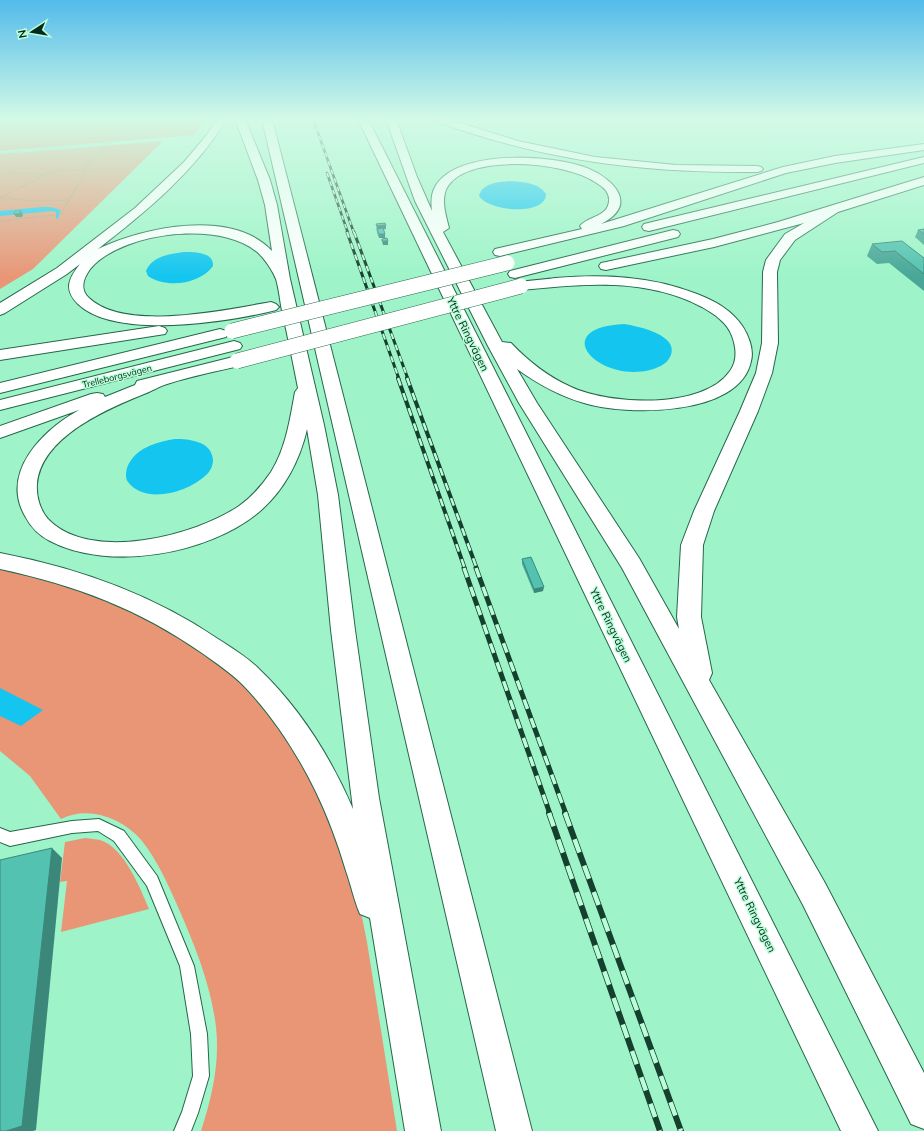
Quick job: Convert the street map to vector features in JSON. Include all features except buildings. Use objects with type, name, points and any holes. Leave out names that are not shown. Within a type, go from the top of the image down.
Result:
[{"type":"highway","points":[[0,310],[62,271],[139,211],[180,172]]},
{"type":"highway","points":[[261,172],[271,205],[283,279],[306,381],[328,496],[343,630],[365,798],[423,1131]]},
{"type":"highway","points":[[280,172],[514,1131]]},
{"type":"highway","name":"Yttre Ringvägen","points":[[389,172],[860,1131]]},
{"type":"highway","points":[[409,172],[421,201],[445,244],[496,346],[528,403],[631,564],[814,894],[924,1111]]},
{"type":"highway","points":[[445,244],[439,210],[439,193],[442,185],[447,180],[461,172]]},
{"type":"highway","points":[[511,269],[529,245],[565,234],[600,220],[610,213],[616,203],[615,195],[610,187],[594,175],[587,172]]},
{"type":"highway","points":[[529,245],[609,227],[657,212],[745,180],[779,172]]},
{"type":"highway","points":[[280,334],[511,269],[879,172]]},
{"type":"highway","points":[[703,227],[917,172]]},
{"type":"highway","points":[[306,381],[297,428],[287,461],[276,478],[257,501],[246,511],[195,537],[175,543],[142,548],[106,549],[73,542],[42,526],[26,498],[26,485],[30,470],[41,451],[59,432],[98,407],[158,382],[236,335],[271,307],[511,269],[714,243],[783,225],[924,181]]},
{"type":"highway","points":[[729,740],[698,669],[690,618],[692,545],[704,511],[750,411],[764,373],[770,343],[770,272],[772,260],[790,237],[833,210]]},
{"type":"highway","points":[[283,279],[272,259],[251,241],[224,232],[189,230],[144,237],[107,250],[86,266],[76,281],[78,295],[82,301],[94,309],[111,316],[134,320],[177,320],[236,335],[511,269],[641,282],[677,290],[718,309],[735,327],[743,344],[743,361],[735,376],[716,390],[704,396],[674,404],[652,406],[634,406],[600,402],[568,392],[533,372],[511,352],[479,311]]},
{"type":"highway","points":[[0,355],[207,323],[236,335],[511,269],[688,230]]},
{"type":"highway","name":"Trelleborgsvägen","points":[[0,388],[236,335]]},
{"type":"highway","name":"Trelleborgsvägen","points":[[0,406],[236,335]]},
{"type":"highway","points":[[0,432],[108,394],[158,382]]},
{"type":"highway","points":[[0,561],[63,576],[109,591],[152,609],[186,628],[229,659],[252,678],[281,711],[300,737],[331,792],[350,838],[365,880],[406,1029]]},
{"type":"lane","points":[[0,835],[10,839],[72,827],[99,825],[119,836],[152,881],[187,966],[199,1034],[201,1076],[190,1113],[182,1131]]},
{"type":"path","points":[[0,175],[20,172],[42,175],[55,172]]},
{"type":"path","points":[[0,222],[16,218],[37,218],[61,214],[84,175],[83,172]]},
{"type":"path","points":[[0,201],[1,197],[5,194],[34,182],[42,175]]},
{"type":"path","points":[[1,197],[31,201],[69,200]]},
{"type":"shaded area","points":[[0,172],[132,172],[33,269],[0,289]]},
{"type":"shaded area","points":[[0,569],[48,579],[119,604],[160,624],[231,672],[295,748],[319,789],[356,887],[367,942],[397,1131],[201,1131],[209,1105],[216,1067],[217,1040],[214,1011],[202,966],[162,872],[142,841],[125,826],[115,820],[104,816],[82,813],[61,819],[30,776],[0,751]]},
{"type":"shaded area","points":[[85,838],[100,840],[109,844],[117,851],[130,869],[149,909],[61,932],[67,881],[60,882],[65,842]]},
{"type":"water","points":[[509,181],[529,183],[539,187],[546,194],[544,201],[537,206],[527,209],[516,209],[494,206],[479,196],[484,188],[491,184]]},
{"type":"water","points":[[51,207],[61,210],[59,218],[56,219],[56,212],[51,211],[0,216],[0,211]]},
{"type":"water","points":[[184,252],[207,255],[212,261],[213,266],[200,277],[183,283],[164,282],[148,276],[146,271],[152,262],[167,255]]},
{"type":"water","points":[[624,324],[638,327],[664,337],[672,349],[668,360],[661,366],[650,370],[631,372],[613,369],[599,362],[589,353],[585,344],[588,335],[601,328]]},
{"type":"water","points":[[175,439],[199,442],[209,449],[213,460],[212,467],[208,473],[198,482],[188,487],[166,494],[145,493],[135,489],[126,479],[130,461],[135,455],[147,447]]},
{"type":"water","points":[[0,688],[43,710],[21,726],[0,716]]},
{"type":"railway","points":[[332,172],[354,233]]},
{"type":"railway","points":[[327,173],[348,233]]},
{"type":"railway","points":[[347,232],[399,379]]},
{"type":"railway","points":[[354,232],[408,379]]},
{"type":"railway","points":[[398,378],[465,569]]},
{"type":"railway","points":[[407,378],[477,569]]},
{"type":"railway","points":[[464,568],[550,814]]},
{"type":"railway","points":[[476,568],[566,814]]},
{"type":"railway","points":[[549,813],[660,1131]]},
{"type":"railway","points":[[565,813],[681,1131]]}]
